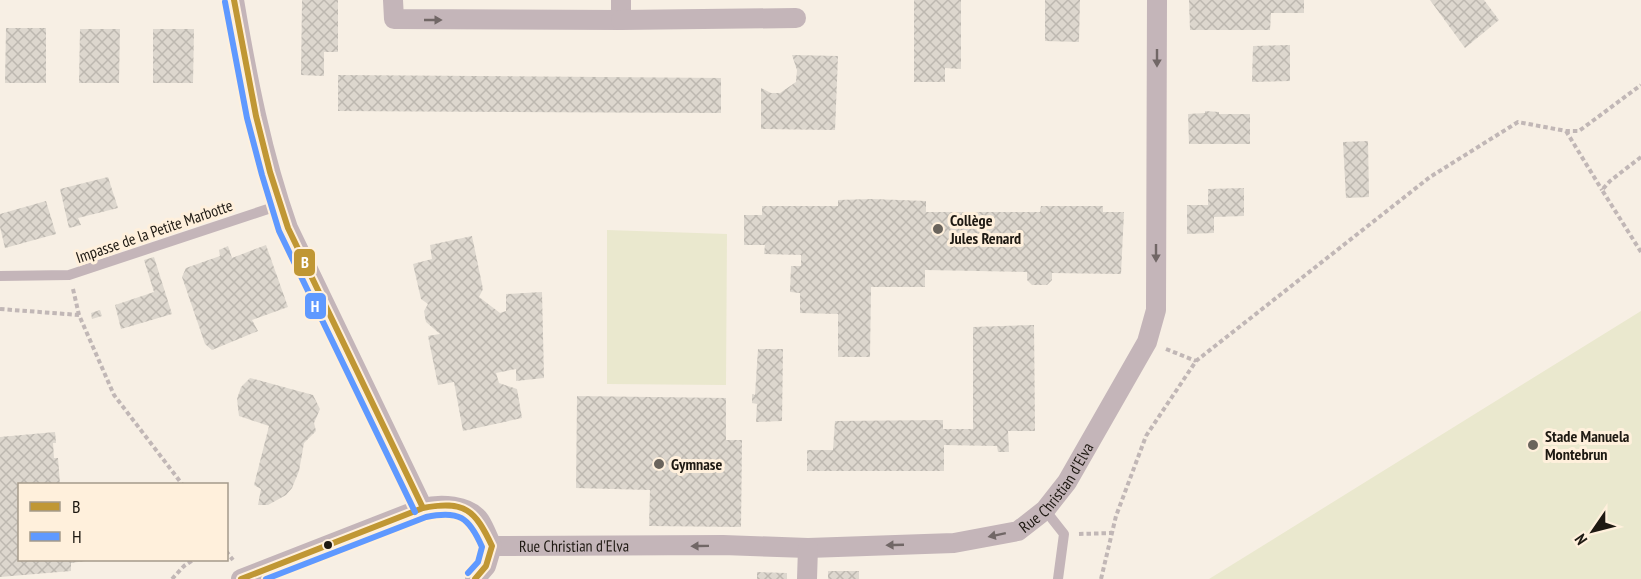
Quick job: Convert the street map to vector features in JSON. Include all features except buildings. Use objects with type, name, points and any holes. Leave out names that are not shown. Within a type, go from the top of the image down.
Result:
[{"type":"street","points":[[234,0],[242,50],[280,205],[288,228],[423,508]]},
{"type":"street","points":[[393,0],[394,19],[796,18]]},
{"type":"street","points":[[621,0],[621,20]]},
{"type":"street","name":"Rue Christian d'Elva","points":[[492,546],[723,545],[808,548],[964,541],[1018,531],[1045,510],[1067,482],[1147,342],[1156,310],[1157,0]]},
{"type":"street","points":[[241,579],[423,508],[439,504],[460,508],[478,518],[492,546],[486,566],[475,579]]},
{"type":"street","points":[[807,579],[808,548]]},
{"type":"lane","name":"Impasse de la Petite Marbotte","points":[[0,276],[69,275],[280,205]]},
{"type":"lane","points":[[1045,510],[1064,534],[1058,579]]},
{"type":"path","points":[[1101,579],[1116,516],[1146,436],[1196,361],[1430,177],[1518,122],[1566,131],[1579,131],[1641,85]]},
{"type":"path","points":[[1566,131],[1641,252]]},
{"type":"path","points":[[1602,190],[1641,157]]},
{"type":"path","points":[[69,275],[79,315],[114,395],[181,483]]},
{"type":"path","points":[[0,309],[79,315]]},
{"type":"path","points":[[1147,342],[1196,361]]},
{"type":"path","points":[[1064,534],[1112,533]]},
{"type":"path","points":[[172,579],[192,561]]},
{"type":"shaded area","points":[[607,230],[727,234],[726,385],[607,384]]},
{"type":"shaded area","name":"Stade Manuela Montebrun","points":[[1641,311],[1641,579],[1209,579]]},
{"type":"transit line","name":"B","points":[[234,0],[256,116],[270,172],[288,228],[423,508]]},
{"type":"transit line","name":"H","points":[[225,2],[247,118],[279,231],[415,512]]},
{"type":"transit line","name":"B","points":[[241,579],[423,508],[437,506],[459,507],[467,511],[474,516],[486,534],[492,546],[486,566],[475,579]]},
{"type":"transit line","name":"H","points":[[266,579],[426,517],[437,515],[462,518],[477,537],[482,547],[478,562],[468,573]]},
{"type":"place","name":"Collège Jules Renard","points":[[938,229]]},
{"type":"place","name":"Stade Manuela Montebrun","points":[[1533,445]]},
{"type":"place","name":"Gymnase","points":[[659,464]]}]
